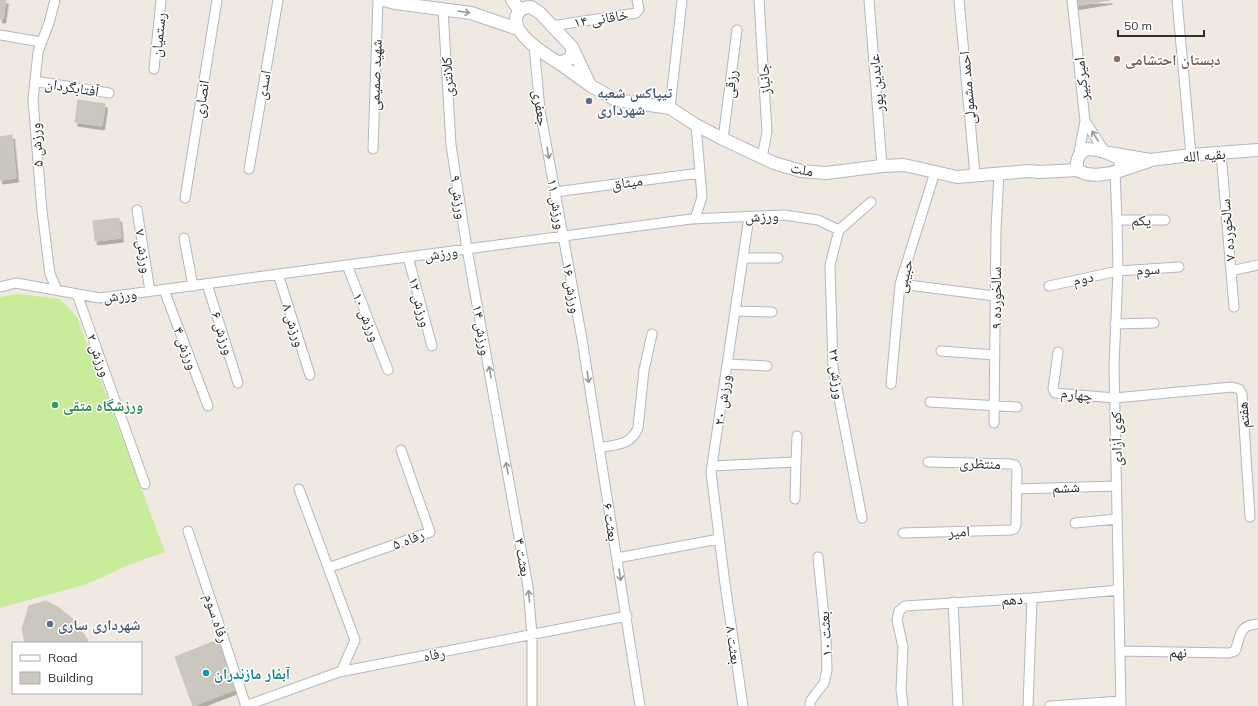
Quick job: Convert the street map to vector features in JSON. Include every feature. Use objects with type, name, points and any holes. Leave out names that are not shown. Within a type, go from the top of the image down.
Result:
[{"type":"main road","points":[[384,0],[471,13],[518,29]]},
{"type":"main road","points":[[512,0],[520,11]]},
{"type":"main road","points":[[518,29],[516,19],[520,11],[527,7],[534,8],[572,47],[591,86]]},
{"type":"main road","name":"ملت","points":[[518,29],[542,52],[591,86],[616,100],[670,108],[696,125],[723,139],[774,163],[801,171],[826,173],[882,166],[904,165],[957,177],[1029,171],[1046,166],[1078,162]]},
{"type":"main road","points":[[559,63],[569,59],[572,54],[572,47]]},
{"type":"main road","points":[[1117,172],[1121,167],[1120,159],[1095,149],[1088,149],[1078,162],[1084,174],[1095,174],[1117,172],[1150,160]]},
{"type":"main road","name":"بقیه الله","points":[[1150,160],[1258,150]]},
{"type":"main road","points":[[1107,153],[1150,160]]},
{"type":"street","name":"ورزش ۵","points":[[55,0],[49,23],[38,52],[34,100],[42,211],[50,274],[57,290]]},
{"type":"street","name":"رستمیان","points":[[154,69],[161,0]]},
{"type":"street","name":"انصاری","points":[[185,198],[217,0]]},
{"type":"street","name":"اسدی","points":[[248,169],[278,0]]},
{"type":"street","name":"شهید صمیمی","points":[[373,149],[384,0]]},
{"type":"street","name":"خاقانی ۱۴","points":[[552,26],[636,13],[639,9],[637,0]]},
{"type":"street","points":[[670,108],[682,0]]},
{"type":"street","name":"جانباز","points":[[759,0],[767,132],[762,157]]},
{"type":"street","name":"عابدین پور","points":[[869,0],[882,166]]},
{"type":"street","name":"احمد مشمولی","points":[[959,0],[975,175]]},
{"type":"street","name":"امیرکبیر","points":[[1072,0],[1086,120],[1078,162]]},
{"type":"street","points":[[1177,0],[1192,155]]},
{"type":"street","name":"کلانتری","points":[[443,9],[451,145]]},
{"type":"street","name":"رزقی","points":[[723,139],[737,30]]},
{"type":"street","points":[[0,35],[42,42]]},
{"type":"street","name":"جعفری","points":[[534,45],[540,110],[551,170]]},
{"type":"street","name":"آفتابگردان","points":[[35,81],[109,93]]},
{"type":"street","points":[[1086,120],[1107,153]]},
{"type":"street","points":[[695,219],[702,197],[696,125]]},
{"type":"street","name":"ورزش ۹","points":[[451,145],[467,249]]},
{"type":"street","name":"سالخورده ۷","points":[[1221,153],[1234,307]]},
{"type":"street","name":"ورزش ۱۱","points":[[551,170],[563,237]]},
{"type":"street","name":"میثاق","points":[[555,192],[700,172]]},
{"type":"street","name":"حبیبی","points":[[891,384],[900,284],[935,172]]},
{"type":"street","name":"کوی آزادی","points":[[1117,172],[1118,271],[1114,365],[1121,703]]},
{"type":"street","name":"سالخورده ۹","points":[[994,423],[996,228],[999,173]]},
{"type":"street","points":[[839,230],[871,202]]},
{"type":"street","name":"ورزش ۷","points":[[137,210],[150,291]]},
{"type":"street","name":"ورزش","points":[[0,287],[16,283],[100,298],[695,219],[784,214],[818,220],[839,230]]},
{"type":"street","name":"ورزش ۲۰","points":[[724,584],[711,472],[748,217]]},
{"type":"street","name":"یکم","points":[[1117,220],[1165,220]]},
{"type":"street","name":"ورزش ۲۲","points":[[839,230],[830,264],[833,367],[862,518]]},
{"type":"street","name":"ورزش ۱۶","points":[[563,237],[582,339]]},
{"type":"street","points":[[184,238],[193,286]]},
{"type":"street","name":"ورزش ۱۴","points":[[467,249],[496,410]]},
{"type":"street","name":"ورزش ۱۲","points":[[408,257],[432,346]]},
{"type":"street","points":[[743,258],[778,258]]},
{"type":"street","name":"ورزش ۱۰","points":[[346,265],[388,370]]},
{"type":"street","points":[[1231,271],[1258,265]]},
{"type":"street","name":"سوم","points":[[1118,271],[1179,267]]},
{"type":"street","name":"دوم","points":[[1049,286],[1118,271]]},
{"type":"street","name":"ورزش ۸","points":[[278,274],[310,375]]},
{"type":"street","name":"ورزش ۶","points":[[207,284],[238,383]]},
{"type":"street","points":[[900,284],[995,296]]},
{"type":"street","name":"ورزش ۴","points":[[164,290],[208,406]]},
{"type":"street","name":"ورزش ۲","points":[[77,294],[146,484]]},
{"type":"street","points":[[735,311],[772,312]]},
{"type":"street","points":[[1115,324],[1154,323]]},
{"type":"street","points":[[599,448],[630,441],[638,428],[644,370],[652,334]]},
{"type":"street","name":"بعثت ۶","points":[[582,339],[627,616],[640,706]]},
{"type":"street","points":[[941,351],[995,355]]},
{"type":"street","name":"چهارم","points":[[1058,352],[1053,390],[1055,393],[1115,398]]},
{"type":"street","points":[[727,364],[767,366]]},
{"type":"street","name":"هفتم","points":[[1115,398],[1232,387],[1239,389],[1242,394],[1250,517]]},
{"type":"street","points":[[930,402],[1017,407]]},
{"type":"street","name":"بعثت ۴","points":[[496,410],[528,587],[532,635],[532,706]]},
{"type":"street","points":[[795,499],[797,436]]},
{"type":"street","name":"رفاه ۵","points":[[328,568],[430,532],[401,450]]},
{"type":"street","points":[[712,466],[796,462]]},
{"type":"street","name":"منتظری","points":[[928,462],[1011,464],[1016,466],[1016,525],[1014,529]]},
{"type":"street","name":"ششم","points":[[1016,489],[1116,486]]},
{"type":"street","points":[[299,489],[354,640],[341,672]]},
{"type":"street","points":[[1075,523],[1117,519]]},
{"type":"street","name":"امیر","points":[[903,533],[1014,529]]},
{"type":"street","name":"رفاه سوم","points":[[188,531],[245,706]]},
{"type":"street","points":[[617,558],[719,540]]},
{"type":"street","name":"بعثت ۱۰","points":[[810,706],[810,702],[824,683],[827,670],[826,637],[818,557]]},
{"type":"street","name":"بعثت ٨","points":[[724,584],[743,706]]},
{"type":"street","name":"دهم","points":[[903,706],[901,689],[903,647],[897,620],[899,611],[905,606],[1032,598],[1119,590]]},
{"type":"street","points":[[1028,706],[1032,598]]},
{"type":"street","points":[[953,602],[958,706]]},
{"type":"street","name":"رفاه","points":[[245,706],[341,672],[627,616]]},
{"type":"street","name":"نهم","points":[[1120,651],[1229,653],[1235,651],[1241,631],[1244,627],[1250,624],[1258,624]]},
{"type":"street","points":[[1050,706],[1121,703]]},
{"type":"green space","name":"ورزشگاه متقی","points":[[17,294],[60,299],[77,317],[165,552],[131,564],[87,584],[0,608],[0,297]]},
{"type":"building","points":[[0,0],[6,0],[3,19],[0,19]]},
{"type":"building","points":[[1073,0],[1110,0],[1074,6]]},
{"type":"building","points":[[78,100],[105,104],[102,126],[75,122]]},
{"type":"building","points":[[12,135],[16,178],[0,180],[0,137]]},
{"type":"building","points":[[119,218],[121,238],[95,241],[93,221]]},
{"type":"building","name":"شهرداری ساری","points":[[46,601],[58,607],[74,620],[84,635],[86,642],[25,642],[22,629],[29,606]]},
{"type":"building","name":"آبفار مازندران","points":[[220,639],[237,689],[193,706],[175,657]]},
{"type":"place","name":"دبستان احتشامی","points":[[1117,59]]},
{"type":"place","name":"تیپاکس شعبه شهرداری","points":[[589,101]]},
{"type":"place","name":"ورزشگاه متقی","points":[[55,405]]},
{"type":"place","name":"شهرداری ساری","points":[[50,624]]},
{"type":"place","name":"آبفار مازندران","points":[[206,673]]}]
